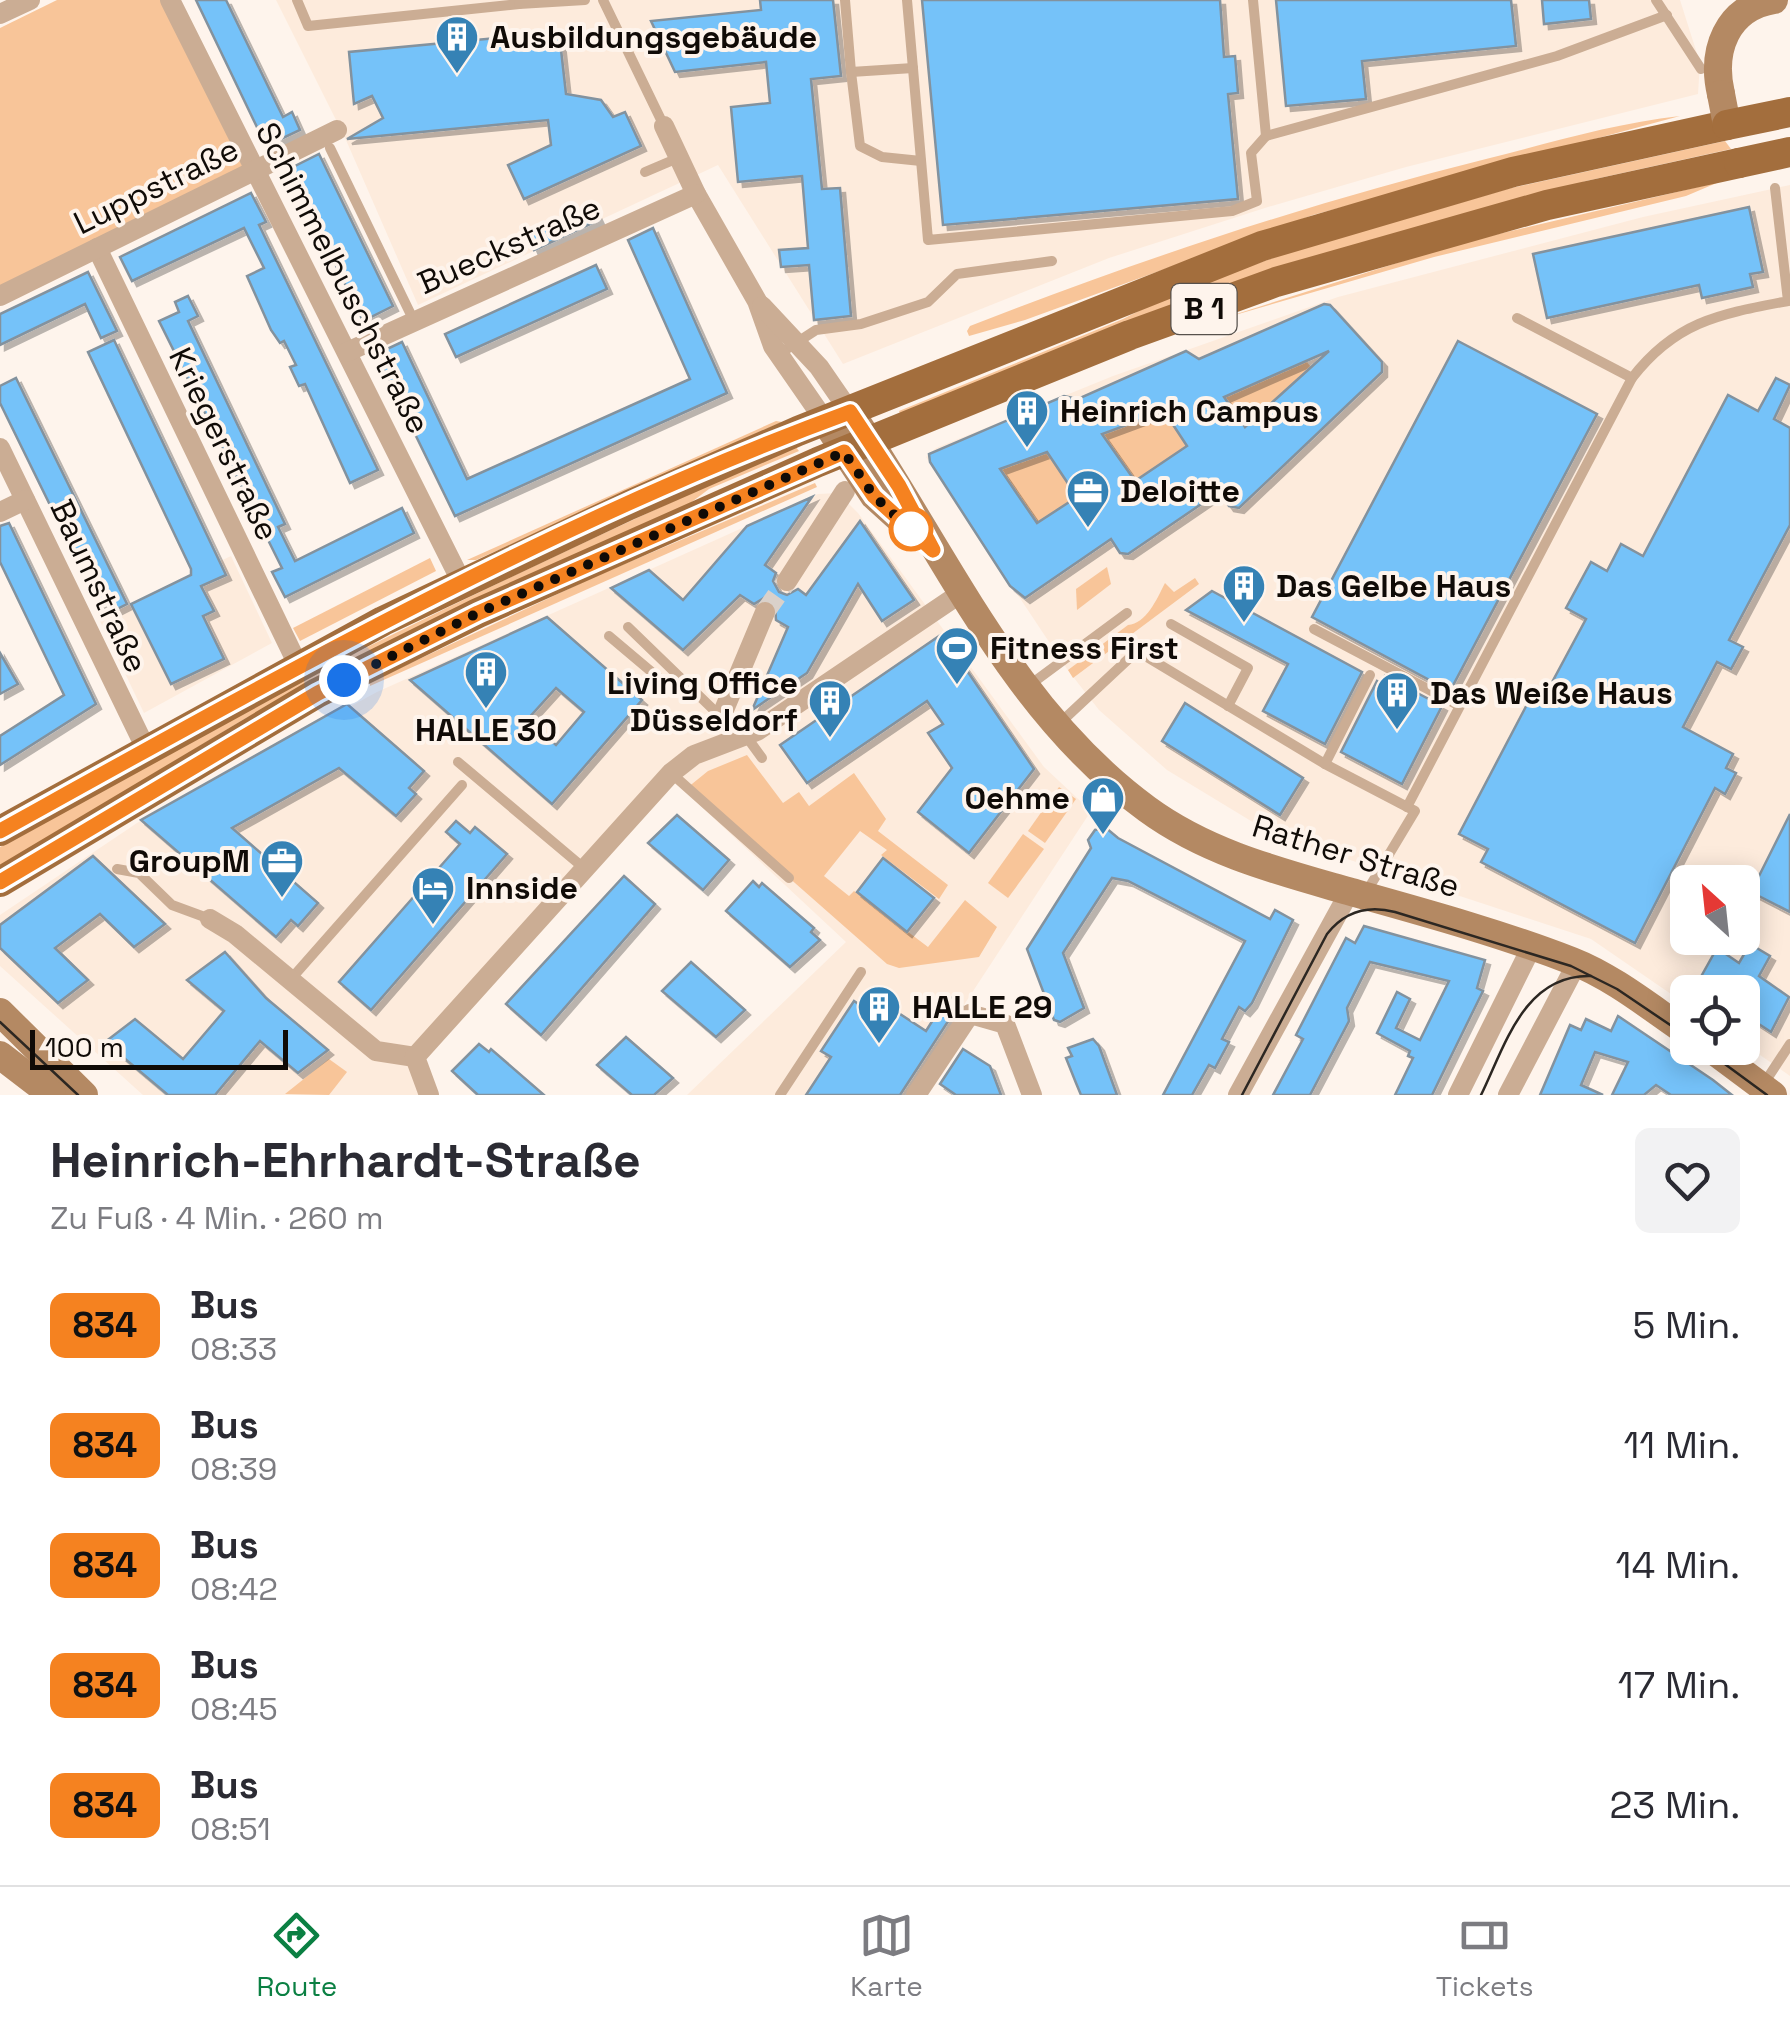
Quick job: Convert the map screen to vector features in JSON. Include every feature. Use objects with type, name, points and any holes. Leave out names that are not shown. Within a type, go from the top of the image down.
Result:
[{"type":"main road","name":"B 1","points":[[0,830],[298,665],[462,583],[629,504],[838,416],[1262,246],[1513,172],[1790,112]]},
{"type":"main road","name":"B 1","points":[[0,882],[318,693],[478,613],[858,447],[1130,336],[1276,282],[1547,205],[1790,152]]},
{"type":"street","points":[[0,14],[30,0]]},
{"type":"street","name":"Schimmelbuschstraße","points":[[170,0],[462,583]]},
{"type":"street","points":[[1721,126],[1716,64],[1725,33],[1747,10],[1774,0]]},
{"type":"street","name":"Rather Straße","points":[[664,126],[696,194],[787,348],[1027,687],[1079,752],[1149,811],[1266,870],[1532,946],[1577,963],[1670,1021]]},
{"type":"street","name":"Luppstraße","points":[[0,296],[256,170],[334,139]]},
{"type":"street","name":"Bueckstraße","points":[[347,352],[696,194]]},
{"type":"street","name":"Kriegerstraße","points":[[97,248],[298,665]]},
{"type":"street","name":"Baumstraße","points":[[0,448],[146,749]]},
{"type":"street","points":[[787,581],[845,491]]},
{"type":"street","points":[[0,512],[25,500]]},
{"type":"street","points":[[415,1058],[670,773],[694,754],[739,738],[961,593]]},
{"type":"street","points":[[721,717],[765,612]]},
{"type":"street","points":[[1238,1095],[1357,894]]},
{"type":"street","points":[[210,919],[291,980],[376,1052],[415,1058]]},
{"type":"street","points":[[1458,1095],[1532,946]]},
{"type":"street","points":[[1508,1095],[1577,963]]},
{"type":"street","points":[[0,1012],[84,1095]]},
{"type":"street","points":[[916,1095],[970,1014],[1005,1024],[1032,1095]]},
{"type":"street","points":[[0,1055],[41,1091]]},
{"type":"street","points":[[415,1058],[429,1095]]},
{"type":"street","points":[[1733,1065],[1768,1090]]},
{"type":"lane","points":[[296,0],[308,26],[518,2],[585,0]]},
{"type":"lane","points":[[603,0],[664,126]]},
{"type":"lane","points":[[844,0],[860,146],[882,157],[921,161]]},
{"type":"lane","points":[[907,0],[928,240],[1232,211],[1257,201],[1251,154],[1266,136],[1557,56],[1667,15]]},
{"type":"lane","points":[[1253,0],[1266,136]]},
{"type":"lane","points":[[1656,0],[1700,69]]},
{"type":"lane","points":[[1665,0],[1667,15]]},
{"type":"lane","points":[[851,72],[913,68]]},
{"type":"lane","points":[[334,139],[414,321]]},
{"type":"lane","points":[[645,172],[678,158]]},
{"type":"lane","points":[[1407,807],[1632,378],[1654,349],[1674,334],[1715,316],[1788,301],[1774,188]]},
{"type":"lane","points":[[787,348],[816,330],[861,324],[928,302],[956,274],[1052,262]]},
{"type":"lane","points":[[1517,318],[1632,378]]},
{"type":"lane","points":[[1027,687],[1127,613]]},
{"type":"lane","points":[[1172,624],[1248,668],[1228,706]]},
{"type":"lane","points":[[628,627],[669,662],[687,688],[762,758]]},
{"type":"lane","points":[[1314,629],[1458,705]]},
{"type":"lane","points":[[609,636],[660,679],[687,688]]},
{"type":"lane","points":[[1058,726],[1136,651],[1325,764],[1415,812],[1357,894]]},
{"type":"lane","points":[[1325,764],[1370,675]]},
{"type":"lane","points":[[458,762],[585,869]]},
{"type":"lane","points":[[670,773],[789,878]]},
{"type":"lane","points":[[291,980],[462,786]]},
{"type":"lane","points":[[117,870],[139,872],[172,905],[210,919]]},
{"type":"lane","points":[[780,1095],[861,972]]},
{"type":"lane","points":[[1768,1090],[1790,1044]]},
{"type":"shaded area","points":[[57,0],[161,0],[243,167],[0,286],[0,28]]},
{"type":"shaded area","points":[[276,0],[1680,0],[1700,63],[1698,94],[1406,167],[1268,207],[1109,258],[843,364],[718,165],[418,305],[346,140]]},
{"type":"shaded area","points":[[1680,116],[1313,215],[1025,320],[969,336],[967,331],[970,326],[1097,278],[1290,214],[1583,134]]},
{"type":"shaded area","points":[[1725,141],[1731,149],[1586,181],[901,416],[899,411],[1123,319],[1172,294],[1284,254],[1507,189]]},
{"type":"shaded area","points":[[1719,182],[1686,196],[1434,257],[1211,322],[1460,243]]},
{"type":"shaded area","points":[[1790,185],[1790,1076],[1760,1055],[1760,975],[1670,975],[1670,993],[1591,939],[1274,835],[1167,770],[1099,710],[1067,669],[926,457],[936,448],[1113,376],[1338,297],[1643,217]]},
{"type":"shaded area","points":[[1306,361],[1311,367],[1245,427],[1224,397]]},
{"type":"shaded area","points":[[1164,411],[1187,446],[1135,481],[1102,434]]},
{"type":"shaded area","points":[[776,421],[782,422],[476,560],[467,560]]},
{"type":"shaded area","points":[[795,446],[799,451],[709,489],[681,510],[246,718],[0,867],[0,847],[194,737],[492,586]]},
{"type":"shaded area","points":[[1047,452],[1077,497],[1037,523],[1000,469]]},
{"type":"shaded area","points":[[815,483],[817,487],[370,686],[370,682],[594,577]]},
{"type":"shaded area","points":[[838,493],[858,513],[1044,767],[1091,811],[905,1095],[687,1095],[846,942],[676,783],[660,790],[414,1059],[428,1095],[143,1095],[0,966],[0,915],[137,823],[377,692],[818,494]]},
{"type":"shaded area","points":[[231,556],[272,643],[144,713],[99,619]]},
{"type":"shaded area","points":[[430,558],[436,571],[300,641],[293,628]]},
{"type":"shaded area","points":[[1107,567],[1111,584],[1077,610],[1076,589]]},
{"type":"shaded area","points":[[1195,578],[1199,584],[1073,678],[1068,670],[1140,620],[1165,583],[1174,592]]},
{"type":"shaded area","points":[[747,755],[783,803],[799,792],[809,806],[854,773],[886,819],[878,831],[948,885],[939,899],[881,855],[887,850],[860,831],[824,876],[849,896],[854,891],[928,947],[965,900],[997,927],[979,957],[899,968],[887,964],[687,788],[708,771]]},
{"type":"shaded area","points":[[1059,787],[1076,799],[1045,843],[1028,831]]},
{"type":"shaded area","points":[[1023,834],[1044,849],[1008,898],[988,883]]},
{"type":"shaded area","points":[[329,1059],[347,1072],[329,1095],[285,1094]]},
{"type":"building","points":[[196,0],[226,0],[283,117],[292,112],[300,130],[266,146]]},
{"type":"building","points":[[760,0],[833,0],[841,76],[811,79],[822,189],[840,188],[851,316],[814,320],[809,265],[781,267],[779,250],[808,248],[802,176],[738,182],[731,107],[770,103],[766,62],[675,72],[651,21],[761,10]]},
{"type":"building","points":[[922,0],[1220,0],[1224,57],[1235,56],[1238,93],[1228,94],[1238,199],[943,225]]},
{"type":"building","points":[[1276,0],[1511,0],[1516,46],[1362,61],[1366,99],[1286,106]]},
{"type":"building","points":[[1542,0],[1589,0],[1591,19],[1544,24]]},
{"type":"building","name":"Ausbildungsgebäude","points":[[559,32],[566,94],[601,100],[613,117],[625,112],[641,146],[524,199],[508,165],[551,145],[548,120],[347,139],[383,118],[372,96],[354,104],[349,52]]},
{"type":"building","points":[[319,154],[393,306],[363,321],[289,169]]},
{"type":"building","points":[[251,193],[266,222],[259,225],[378,470],[350,483],[305,384],[299,386],[290,367],[296,365],[284,341],[280,343],[271,330],[247,276],[264,268],[244,228],[132,281],[120,257]]},
{"type":"building","points":[[592,205],[599,220],[534,250],[527,234]]},
{"type":"building","points":[[1749,207],[1763,272],[1750,274],[1753,287],[1702,298],[1699,285],[1547,318],[1533,254]]},
{"type":"building","points":[[653,228],[727,393],[455,516],[376,354],[402,342],[467,479],[690,379],[628,240]]},
{"type":"building","points":[[596,265],[607,289],[456,357],[445,334]]},
{"type":"building","points":[[88,272],[117,331],[101,338],[85,304],[0,345],[0,314]]},
{"type":"building","points":[[188,296],[198,316],[188,321],[285,524],[278,527],[295,561],[402,508],[414,533],[285,597],[272,572],[282,568],[159,321],[179,312],[175,302]]},
{"type":"building","name":"Heinrich Campus","points":[[1324,304],[1330,305],[1382,362],[1382,372],[1239,508],[1229,506],[1219,492],[1128,554],[1120,553],[1111,539],[1025,598],[1010,586],[930,462],[929,454],[1064,396],[1078,399],[1186,351],[1199,359]],"holes":[[[1329,351],[1245,427],[1224,397]],[[1164,411],[1187,446],[1135,481],[1102,434]],[[1047,452],[1077,497],[1037,523],[1000,469]]]},
{"type":"building","points":[[114,340],[226,575],[201,586],[214,611],[203,616],[224,659],[171,684],[131,604],[191,575],[191,569],[88,352]]},
{"type":"building","points":[[1458,341],[1597,414],[1450,691],[1312,617]]},
{"type":"building","points":[[16,378],[127,604],[115,610],[111,602],[100,607],[0,403],[0,386]]},
{"type":"building","points":[[1776,378],[1790,385],[1774,419],[1790,428],[1790,525],[1729,640],[1743,647],[1731,669],[1717,662],[1683,727],[1733,754],[1726,768],[1736,773],[1725,794],[1715,788],[1675,865],[1670,865],[1670,875],[1635,943],[1481,862],[1488,849],[1459,834],[1533,693],[1543,699],[1586,619],[1566,608],[1591,562],[1607,571],[1621,544],[1643,556],[1728,395],[1758,411]]},
{"type":"building","points":[[812,497],[765,565],[776,573],[773,581],[779,592],[787,595],[798,589],[806,595],[860,521],[914,600],[882,621],[858,584],[807,673],[752,710],[788,627],[776,620],[775,603],[764,598],[754,604],[740,595],[683,650],[611,588],[649,570],[683,600],[747,526]]},
{"type":"building","points":[[9,523],[96,704],[0,765],[0,736],[64,695],[0,562],[0,526]]},
{"type":"building","points":[[1212,591],[1362,672],[1325,744],[1263,711],[1288,664],[1186,610]]},
{"type":"building","name":"HALLE 30","points":[[547,617],[642,700],[552,804],[410,680]],"holes":[[[556,688],[584,712],[556,745],[527,720]]]},
{"type":"building","name":"Living Office Düsseldorf","points":[[942,634],[1034,769],[969,853],[918,812],[952,768],[928,733],[943,724],[927,701],[807,783],[780,745]]},
{"type":"building","points":[[0,653],[18,684],[0,694]]},
{"type":"building","name":"Das Weiße Haus","points":[[1385,676],[1442,706],[1402,784],[1341,752],[1377,681],[1381,683]]},
{"type":"building","points":[[1185,703],[1303,778],[1280,815],[1162,741]]},
{"type":"building","points":[[347,704],[424,771],[409,788],[416,794],[396,816],[339,768],[232,828],[318,903],[298,926],[291,920],[276,937],[141,820]]},
{"type":"building","points":[[1790,814],[1790,912],[1760,897],[1760,874]]},
{"type":"building","points":[[677,815],[729,860],[703,890],[648,843]]},
{"type":"building","points":[[456,821],[470,833],[475,827],[507,854],[371,1010],[339,982],[460,844],[446,832]]},
{"type":"building","points":[[1106,828],[1270,919],[1275,910],[1293,920],[1252,1003],[1245,1011],[1239,1007],[1222,1039],[1229,1042],[1215,1068],[1209,1065],[1192,1095],[1163,1095],[1245,941],[1128,881],[1112,878],[1063,953],[1084,1008],[1060,1022],[1054,1020],[1027,949],[1091,848],[1088,840],[1095,830]]},
{"type":"building","points":[[93,856],[165,924],[134,947],[100,914],[55,948],[88,980],[58,1003],[0,948],[0,925]]},
{"type":"building","points":[[883,858],[934,898],[907,932],[857,892]]},
{"type":"building","points":[[624,876],[655,904],[541,1035],[506,1004]]},
{"type":"building","points":[[753,881],[759,887],[762,883],[814,928],[811,932],[820,940],[790,967],[726,911]]},
{"type":"building","points":[[1364,926],[1485,960],[1477,988],[1483,991],[1432,1095],[1395,1095],[1413,1058],[1408,1056],[1410,1051],[1377,1033],[1397,992],[1410,999],[1396,1028],[1420,1040],[1449,981],[1370,962],[1347,1008],[1349,1021],[1310,1095],[1273,1095],[1303,1039],[1296,1035],[1346,938],[1355,943]]},
{"type":"building","points":[[1760,950],[1770,956],[1760,975],[1702,975],[1713,955],[1727,955],[1739,963],[1744,955],[1760,955]]},
{"type":"building","points":[[225,952],[266,998],[328,1050],[298,1073],[260,1041],[215,1095],[168,1095],[105,1042],[135,1019],[183,1059],[224,1011],[187,980]]},
{"type":"building","points":[[691,962],[745,1010],[716,1037],[662,991]]},
{"type":"building","points":[[1760,977],[1789,997],[1771,1032],[1760,1025]]},
{"type":"building","name":"HALLE 29","points":[[871,995],[926,1031],[948,996],[960,1003],[900,1095],[806,1095],[831,1057],[821,1051],[854,1001],[863,1007]]},
{"type":"building","points":[[1618,1016],[1670,1051],[1670,1065],[1691,1065],[1732,1095],[1671,1095],[1656,1085],[1644,1095],[1612,1095],[1628,1062],[1595,1052],[1581,1085],[1603,1095],[1540,1095],[1570,1025],[1581,1030],[1586,1019],[1611,1031]]},
{"type":"building","points":[[626,1037],[673,1078],[654,1095],[632,1095],[597,1065]]},
{"type":"building","points":[[1093,1039],[1117,1095],[1081,1095],[1066,1058],[1072,1056],[1068,1048]]},
{"type":"building","points":[[479,1044],[489,1052],[491,1049],[544,1095],[478,1095],[452,1071]]},
{"type":"building","points":[[963,1049],[990,1066],[1001,1095],[956,1095],[940,1084]]},
{"type":"tunnel","points":[[765,612],[787,581]]},
{"type":"tram line","points":[[1242,1095],[1327,934],[1349,915],[1366,910],[1395,912],[1571,966],[1617,989],[1670,1025]]},
{"type":"tram line","points":[[1481,1095],[1509,1035],[1533,1000],[1568,979],[1591,976]]},
{"type":"tram line","points":[[0,1022],[78,1095]]},
{"type":"tram line","points":[[1726,1065],[1767,1095]]},
{"type":"bus line","name":"834","points":[[0,831],[384,621],[629,504],[850,412],[899,486],[933,550],[874,496],[844,452],[478,613],[318,693],[0,882]]},
{"type":"place","name":"Ausbildungsgebäude","points":[[457,75]]},
{"type":"place","name":"Heinrich Campus","points":[[1027,449]]},
{"type":"place","name":"Deloitte","points":[[1088,529]]},
{"type":"place","name":"Das Gelbe Haus","points":[[1244,624]]},
{"type":"place","name":"Fitness First","points":[[957,686]]},
{"type":"place","name":"HALLE 30","points":[[486,710]]},
{"type":"place","name":"Das Weiße Haus","points":[[1397,731]]},
{"type":"place","name":"Living Office Düsseldorf","points":[[830,739]]},
{"type":"place","name":"Oehme","points":[[1103,836]]},
{"type":"place","name":"GroupM","points":[[282,899]]},
{"type":"place","name":"Innside","points":[[433,926]]},
{"type":"place","name":"HALLE 29","points":[[879,1045]]},
{"type":"route","points":[[344,680],[478,613],[844,452],[874,496],[914,533],[911,529]]}]
